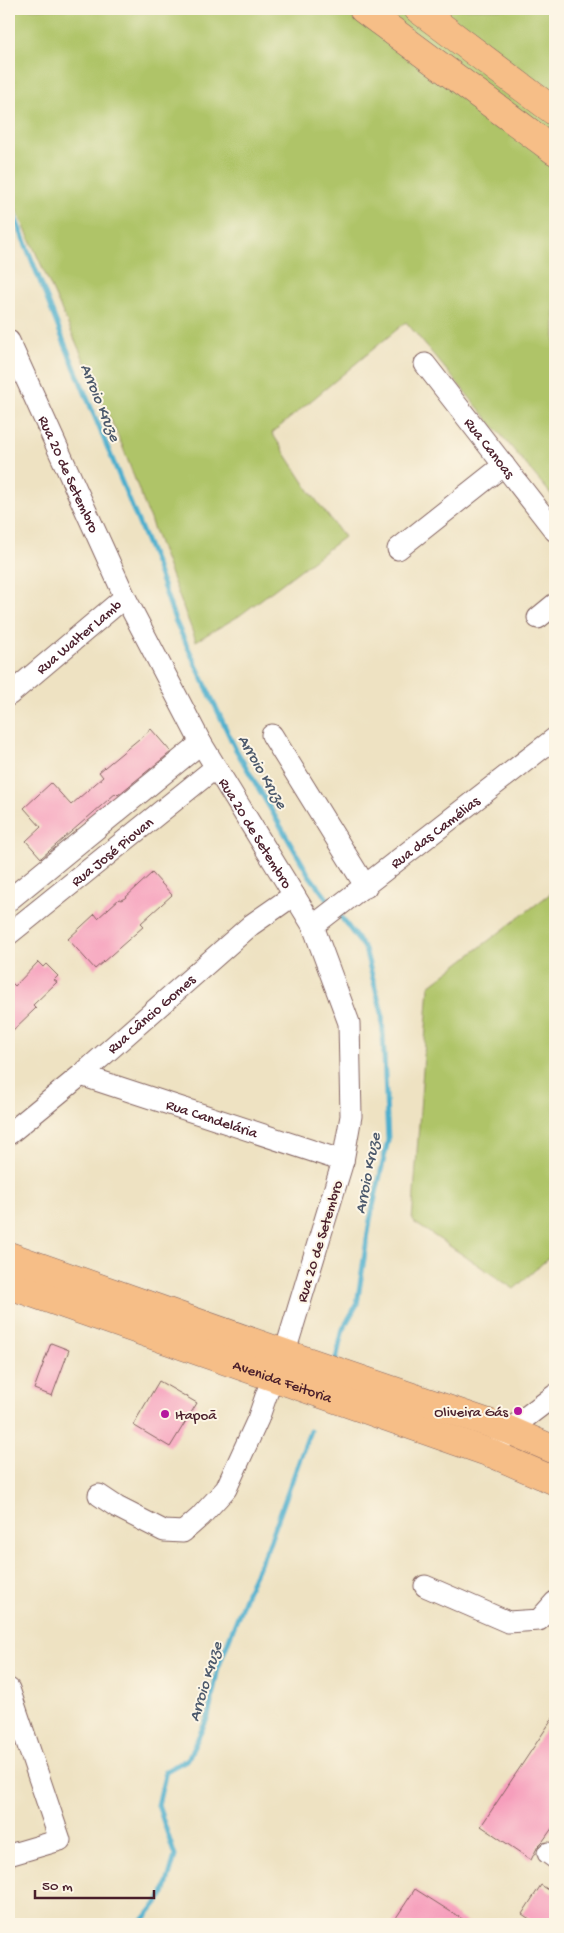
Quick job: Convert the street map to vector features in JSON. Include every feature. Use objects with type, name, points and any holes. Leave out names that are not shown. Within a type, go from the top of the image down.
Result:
[{"type":"main road","points":[[363,9],[555,151]]},
{"type":"main road","points":[[418,9],[555,112]]},
{"type":"main road","name":"Avenida Feitoria","points":[[9,1256],[288,1368],[555,1481]]},
{"type":"main road","name":"Avenida Feitoria","points":[[9,1285],[288,1368],[509,1430],[555,1450]]},
{"type":"street","name":"Rua 20 de Setembro","points":[[9,341],[13,364],[125,597],[201,743],[314,926],[349,1023],[351,1116],[343,1161],[288,1368],[258,1419],[226,1489],[183,1532],[164,1531],[117,1507],[99,1495]]},
{"type":"street","name":"Rua Canoas","points":[[425,364],[555,531]]},
{"type":"street","points":[[398,549],[504,465]]},
{"type":"street","name":"Rua Walter Lamb","points":[[9,695],[125,597]]},
{"type":"street","points":[[538,618],[555,604]]},
{"type":"street","points":[[272,735],[366,887]]},
{"type":"street","name":"Rua das Camélias","points":[[314,926],[555,738]]},
{"type":"street","name":"Rua José Piovan","points":[[9,900],[201,743]]},
{"type":"street","name":"Rua José Piovan","points":[[9,934],[215,768]]},
{"type":"street","name":"Rua Câncio Gomes","points":[[9,1134],[80,1075],[251,925],[294,895]]},
{"type":"street","name":"Rua Candelária","points":[[80,1075],[343,1161]]},
{"type":"street","points":[[494,1454],[509,1430],[555,1395]]},
{"type":"street","points":[[425,1586],[508,1622],[538,1620],[555,1602]]},
{"type":"street","points":[[9,1689],[60,1840],[9,1855]]},
{"type":"green space","points":[[9,9],[555,9],[555,499],[406,322],[272,433],[310,492],[344,537],[239,616],[196,641],[122,445],[9,193]]},
{"type":"green space","points":[[555,890],[555,1252],[514,1289],[412,1221],[429,986]]},
{"type":"building","points":[[151,729],[171,752],[118,795],[116,793],[41,858],[26,841],[41,827],[24,808],[51,783],[71,805],[103,777],[99,772]]},
{"type":"building","points":[[152,873],[172,895],[141,923],[144,926],[95,969],[68,939],[95,914],[98,918],[119,899],[125,898]]},
{"type":"building","points":[[38,962],[43,967],[46,964],[58,976],[54,980],[57,982],[33,1005],[36,1008],[9,1034],[9,980],[15,986]]},
{"type":"building","points":[[51,1343],[69,1350],[52,1396],[34,1389]]},
{"type":"building","name":"Itapoã","points":[[159,1381],[197,1403],[170,1447],[133,1425]]},
{"type":"building","points":[[555,1715],[555,1824],[538,1846],[531,1860],[481,1826]]},
{"type":"building","points":[[541,1885],[555,1894],[555,1924],[537,1924],[522,1914]]},
{"type":"building","points":[[415,1889],[470,1924],[392,1924]]},
{"type":"waterway","name":"Arroio Kruze","points":[[9,202],[64,342],[156,565],[175,620],[235,748],[309,875],[332,905]]},
{"type":"waterway","name":"Arroio Kruze","points":[[336,1359],[343,1329],[357,1304],[370,1220],[388,1140],[382,1013],[365,949],[338,913]]},
{"type":"waterway","name":"Arroio Kruze","points":[[140,1924],[164,1894],[175,1856],[158,1805],[166,1771],[188,1759],[208,1717],[218,1668],[251,1582],[268,1547],[310,1431]]},
{"type":"place","name":"Oliveira Gás","points":[[518,1411]]},
{"type":"place","name":"Itapoã","points":[[165,1414]]}]
